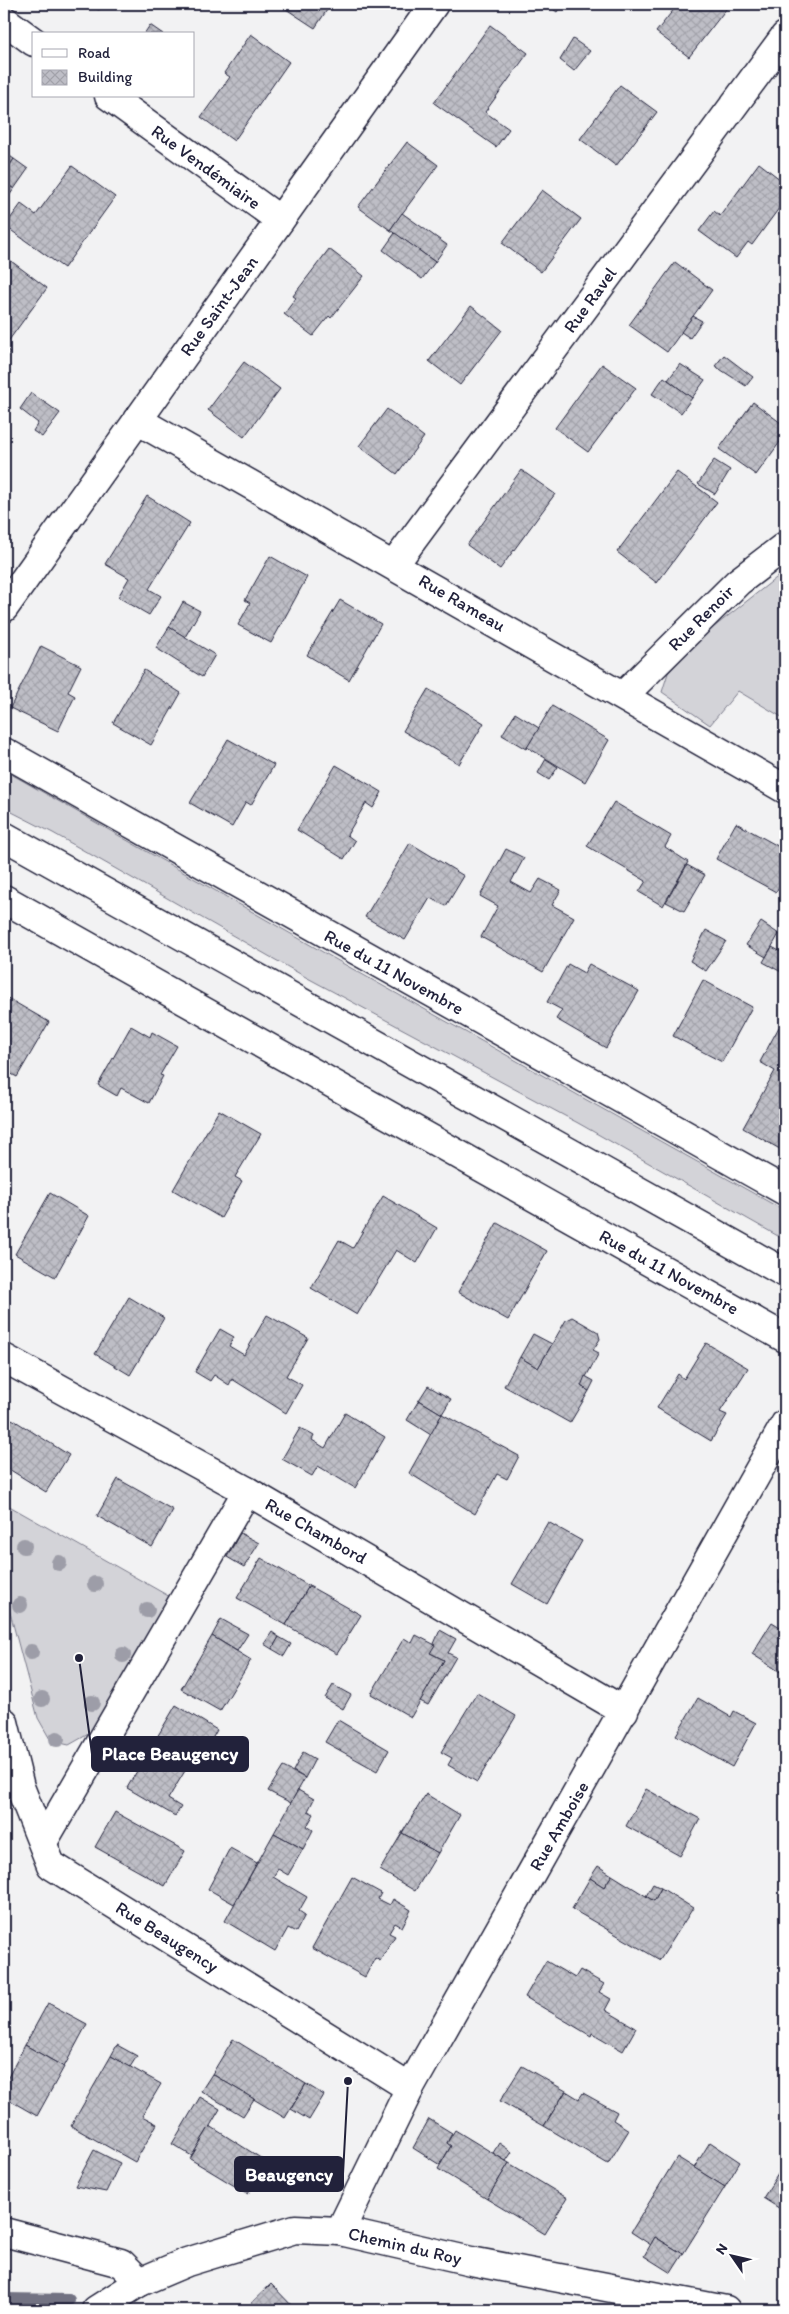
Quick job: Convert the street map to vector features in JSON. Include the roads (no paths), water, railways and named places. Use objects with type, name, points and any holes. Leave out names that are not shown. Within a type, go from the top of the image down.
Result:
[{"type":"street","name":"Rue Saint-Jean","points":[[4,608],[434,4]]},
{"type":"street","points":[[4,20],[32,41]]},
{"type":"street","name":"Rue Ravel","points":[[394,565],[785,36]]},
{"type":"street","name":"Rue Vendémiaire","points":[[112,98],[280,220]]},
{"type":"street","name":"Rue Rameau","points":[[137,420],[785,789]]},
{"type":"street","name":"Rue Renoir","points":[[623,696],[738,582],[785,546]]},
{"type":"street","name":"Rue du 11 Novembre","points":[[4,752],[785,1191]]},
{"type":"street","points":[[4,836],[785,1273]]},
{"type":"street","name":"Rue du 11 Novembre","points":[[4,899],[785,1338]]},
{"type":"street","name":"Rue Chambord","points":[[4,1358],[247,1491],[624,1711]]},
{"type":"street","name":"Rue Amboise","points":[[340,2231],[410,2088],[785,1424]]},
{"type":"street","points":[[43,1842],[247,1491]]},
{"type":"street","name":"Rue Beaugency","points":[[4,1722],[20,1787],[51,1865],[410,2088]]},
{"type":"street","name":"Chemin du Roy","points":[[96,2310],[140,2282],[187,2262],[295,2228],[340,2231],[471,2261],[726,2310]]},
{"type":"street","points":[[4,2232],[121,2263],[140,2282]]},
{"type":"waterway","points":[[4,2299],[69,2300]]},
{"type":"place","name":"Place Beaugency","points":[[79,1658]]},
{"type":"place","name":"Beaugency","points":[[348,2081]]}]
